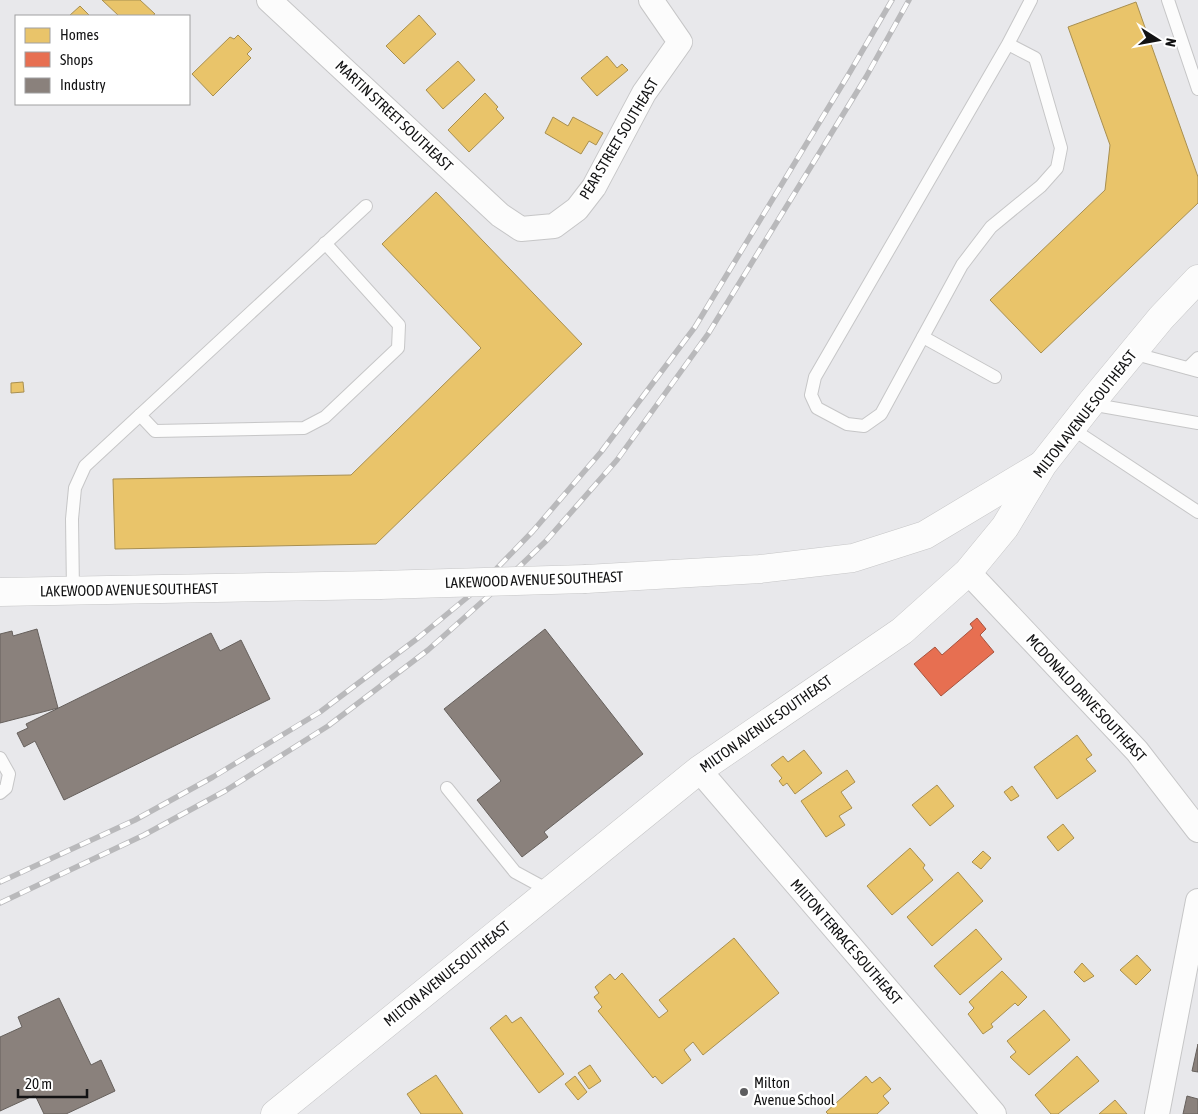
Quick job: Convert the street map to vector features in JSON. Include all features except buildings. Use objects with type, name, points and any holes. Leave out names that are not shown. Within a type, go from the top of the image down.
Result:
[{"type":"street","name":"MARTIN STREET SOUTHEAST","points":[[269,0],[500,215],[521,229]]},
{"type":"street","name":"PEAR STREET SOUTHEAST","points":[[521,229],[554,226],[577,209],[594,187],[644,93],[680,42],[651,0]]},
{"type":"street","name":"MILTON AVENUE SOUTHEAST","points":[[275,1114],[699,770],[902,631],[968,572],[1005,527],[1043,464],[1090,404],[1161,318],[1198,279]]},
{"type":"street","name":"LAKEWOOD AVENUE SOUTHEAST","points":[[0,592],[586,579],[760,569],[853,558],[926,535],[1043,464]]},
{"type":"street","name":"MCDONALD DRIVE SOUTHEAST","points":[[968,572],[1137,751],[1198,830]]},
{"type":"street","name":"MILTON TERRACE SOUTHEAST","points":[[699,770],[994,1114]]},
{"type":"street","points":[[1157,1114],[1198,901]]},
{"type":"lane","points":[[1008,44],[1035,58],[1061,148],[1057,168],[1041,186],[991,228],[977,244],[962,265],[881,414],[864,426],[847,424],[817,408],[811,395],[815,377],[1008,44],[1031,0]]},
{"type":"lane","points":[[1168,0],[1198,89]]},
{"type":"lane","points":[[73,591],[72,519],[75,488],[85,466],[366,206]]},
{"type":"lane","points":[[140,415],[155,431],[304,428],[325,417],[398,348],[399,325],[325,243]]},
{"type":"lane","points":[[923,337],[995,377]]},
{"type":"lane","points":[[1132,353],[1193,370],[1198,358]]},
{"type":"lane","points":[[1090,404],[1198,423]]},
{"type":"lane","points":[[1072,428],[1198,512]]},
{"type":"lane","points":[[0,758],[9,774],[6,788],[0,793]]},
{"type":"lane","points":[[447,788],[516,872],[550,891]]},
{"type":"railway","points":[[0,882],[135,820],[213,777],[320,712],[418,638],[475,591],[533,531],[601,452],[695,327],[892,0]]},
{"type":"railway","points":[[0,903],[144,835],[225,791],[328,726],[428,650],[493,592],[546,541],[617,460],[708,334],[866,77],[909,0]]},
{"type":"place","name":"Milton Avenue School","points":[[744,1092]]}]
